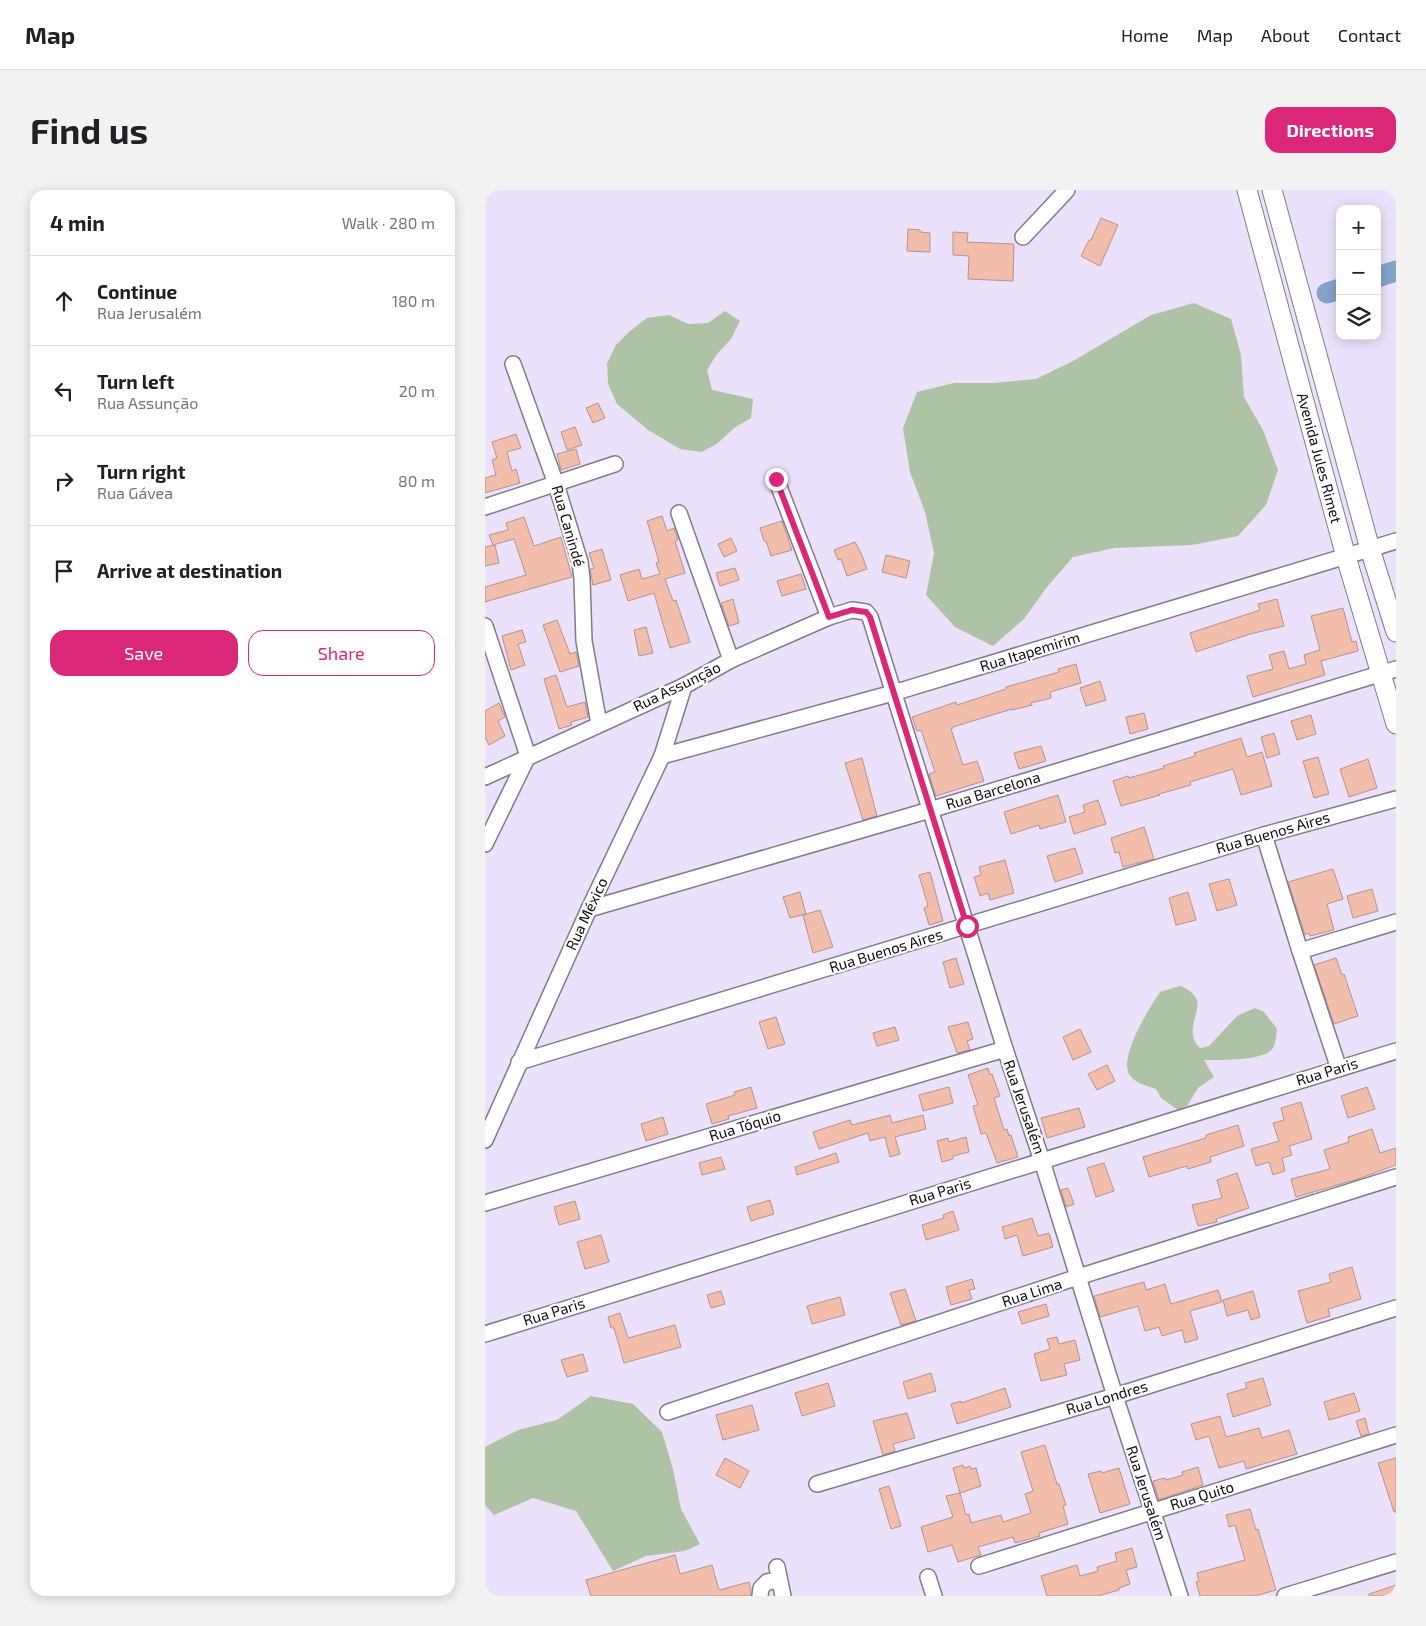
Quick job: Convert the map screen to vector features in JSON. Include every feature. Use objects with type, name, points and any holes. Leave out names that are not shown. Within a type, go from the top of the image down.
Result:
[{"type":"main road","name":"Avenida Jules Rimet","points":[[1247,190],[1346,557],[1388,672],[1396,724]]},
{"type":"main road","name":"Avenida Jules Rimet","points":[[1272,190],[1370,549],[1396,632]]},
{"type":"street","points":[[1023,236],[1067,190]]},
{"type":"street","name":"Rua Canindé","points":[[513,364],[556,484],[580,562],[584,641],[599,724]]},
{"type":"street","points":[[485,507],[615,464]]},
{"type":"street","points":[[776,479],[829,617]]},
{"type":"street","points":[[679,513],[731,660]]},
{"type":"street","name":"Rua Itapemirim","points":[[662,756],[893,693],[1396,541]]},
{"type":"street","name":"Rua Assunção","points":[[485,777],[684,686],[731,660],[829,617],[852,610],[866,612],[870,617]]},
{"type":"street","name":"Rua Jerusalém","points":[[870,617],[1005,1049],[1180,1596]]},
{"type":"street","points":[[485,626],[528,756],[485,844]]},
{"type":"street","name":"Rua Barcelona","points":[[589,909],[931,810],[1388,672]]},
{"type":"street","name":"Rua México","points":[[485,1140],[589,909],[662,756],[684,686]]},
{"type":"street","name":"Rua Buenos Aires","points":[[519,1062],[1264,835],[1396,799]]},
{"type":"street","points":[[1264,835],[1339,1069]]},
{"type":"street","points":[[1300,951],[1396,922]]},
{"type":"street","name":"Rua Tóquio","points":[[485,1203],[1005,1049]]},
{"type":"street","name":"Rua Paris","points":[[485,1334],[1396,1051]]},
{"type":"street","name":"Rua Lima","points":[[668,1412],[1396,1177]]},
{"type":"street","name":"Rua Londres","points":[[817,1484],[1115,1396],[1396,1308]]},
{"type":"street","name":"Rua Quito","points":[[979,1566],[1396,1435]]},
{"type":"street","points":[[1285,1596],[1396,1562]]},
{"type":"street","points":[[760,1596],[761,1588],[778,1574],[783,1596]]},
{"type":"street","points":[[929,1577],[934,1596]]},
{"type":"green space","points":[[1194,303],[1231,319],[1241,355],[1244,397],[1263,430],[1278,470],[1266,505],[1238,536],[1192,545],[1114,548],[1073,557],[1047,587],[1024,619],[993,646],[955,627],[926,595],[934,553],[925,512],[910,472],[903,428],[917,392],[954,383],[993,383],[1036,379],[1073,361],[1151,315]]},
{"type":"green space","points":[[725,311],[740,321],[731,339],[717,354],[707,370],[712,390],[753,399],[751,418],[734,428],[718,443],[702,452],[680,449],[648,430],[617,404],[608,384],[607,363],[616,345],[647,318],[669,315],[688,324],[708,323]]},
{"type":"green space","points":[[1180,986],[1191,992],[1196,999],[1197,1006],[1193,1031],[1194,1039],[1200,1048],[1209,1046],[1237,1016],[1255,1008],[1264,1012],[1277,1029],[1274,1046],[1269,1052],[1252,1058],[1204,1060],[1214,1077],[1198,1088],[1187,1106],[1178,1110],[1161,1098],[1156,1089],[1134,1080],[1129,1074],[1127,1066],[1128,1056],[1137,1032],[1160,992]]},
{"type":"green space","points":[[591,1396],[633,1404],[662,1432],[673,1469],[681,1509],[700,1544],[685,1551],[646,1556],[613,1571],[576,1511],[533,1498],[494,1515],[485,1505],[485,1447],[518,1430],[557,1420]]},
{"type":"building","points":[[1101,218],[1118,225],[1100,266],[1081,256]]},
{"type":"building","points":[[908,229],[930,233],[930,252],[907,251]]},
{"type":"building","points":[[953,232],[968,233],[967,242],[1014,244],[1013,281],[968,279],[969,256],[953,255]]},
{"type":"building","points":[[598,403],[605,418],[593,423],[586,408]]},
{"type":"building","points":[[575,427],[582,445],[567,450],[561,432]]},
{"type":"building","points":[[516,434],[521,448],[507,452],[512,471],[516,469],[520,483],[485,493],[485,478],[496,475],[492,460],[497,458],[492,442]]},
{"type":"building","points":[[576,449],[580,464],[561,470],[557,454]]},
{"type":"building","points":[[662,516],[667,531],[674,528],[678,540],[675,541],[685,573],[665,579],[673,601],[676,600],[690,642],[670,648],[654,593],[628,601],[620,575],[639,569],[642,579],[660,574],[656,563],[659,562],[647,521]]},
{"type":"building","points":[[524,517],[534,546],[561,537],[572,577],[485,602],[485,587],[526,575],[514,539],[493,545],[489,535],[508,530],[506,523]]},
{"type":"building","points":[[782,521],[792,550],[771,556],[760,528]]},
{"type":"building","points":[[731,538],[737,551],[724,557],[718,544]]},
{"type":"building","points":[[855,542],[867,569],[847,576],[841,559],[838,560],[834,550]]},
{"type":"building","points":[[495,545],[499,563],[485,566],[485,547]]},
{"type":"building","points":[[602,549],[611,580],[593,585],[590,569],[594,568],[589,553]]},
{"type":"building","points":[[886,555],[910,561],[906,578],[882,572]]},
{"type":"building","points":[[735,568],[739,580],[720,586],[716,573]]},
{"type":"building","points":[[801,574],[806,589],[782,596],[777,581]]},
{"type":"building","points":[[733,599],[739,623],[729,626],[721,603]]},
{"type":"building","points":[[1277,599],[1284,626],[1250,634],[1196,652],[1190,633],[1260,610],[1258,604]]},
{"type":"building","points":[[1343,608],[1352,642],[1356,641],[1358,651],[1321,661],[1325,675],[1253,697],[1247,676],[1273,669],[1269,655],[1284,651],[1289,669],[1306,664],[1304,655],[1320,650],[1311,616]]},
{"type":"building","points":[[557,620],[570,654],[576,652],[579,666],[560,672],[543,625]]},
{"type":"building","points":[[646,627],[653,653],[639,656],[634,630]]},
{"type":"building","points":[[522,630],[526,642],[518,644],[525,665],[511,670],[502,636]]},
{"type":"building","points":[[1076,664],[1081,683],[1050,692],[1051,698],[1031,703],[1032,705],[1012,709],[953,727],[951,729],[963,765],[977,761],[984,781],[936,796],[929,774],[935,772],[921,730],[917,731],[912,717],[956,702],[957,705],[1006,689],[1006,687],[1059,672],[1058,669]]},
{"type":"building","points":[[556,675],[567,707],[585,702],[588,717],[571,722],[572,725],[559,729],[544,679]]},
{"type":"building","points":[[1100,681],[1106,700],[1086,706],[1080,688]]},
{"type":"building","points":[[499,703],[505,717],[498,721],[505,736],[489,745],[485,737],[485,711]]},
{"type":"building","points":[[1144,713],[1148,729],[1130,734],[1126,717]]},
{"type":"building","points":[[1311,715],[1316,734],[1297,740],[1291,721]]},
{"type":"building","points":[[1274,733],[1280,754],[1267,758],[1261,737]]},
{"type":"building","points":[[1241,738],[1247,757],[1262,752],[1272,786],[1241,795],[1233,769],[1190,782],[1191,785],[1121,806],[1113,781],[1164,768],[1163,766],[1195,756],[1194,753]]},
{"type":"building","points":[[1041,746],[1046,761],[1019,769],[1014,753]]},
{"type":"building","points":[[1318,757],[1329,794],[1314,798],[1303,761]]},
{"type":"building","points":[[862,758],[877,816],[863,820],[845,763]]},
{"type":"building","points":[[1368,759],[1377,788],[1349,797],[1340,769]]},
{"type":"building","points":[[1058,795],[1066,822],[1040,829],[1039,825],[1011,834],[1004,812]]},
{"type":"building","points":[[1098,800],[1106,824],[1074,834],[1069,817],[1085,812],[1083,805]]},
{"type":"building","points":[[1144,827],[1154,859],[1123,867],[1119,852],[1115,853],[1111,838]]},
{"type":"building","points":[[1075,848],[1083,873],[1055,882],[1047,856]]},
{"type":"building","points":[[1005,860],[1014,893],[990,900],[988,893],[980,896],[974,877],[981,875],[979,867]]},
{"type":"building","points":[[1333,869],[1343,899],[1327,904],[1334,930],[1310,936],[1309,933],[1305,935],[1288,882]]},
{"type":"building","points":[[930,872],[943,921],[929,925],[924,908],[928,906],[919,875]]},
{"type":"building","points":[[1229,879],[1237,905],[1217,911],[1209,884]]},
{"type":"building","points":[[1372,889],[1378,911],[1353,918],[1347,896]]},
{"type":"building","points":[[800,892],[806,914],[790,918],[783,897]]},
{"type":"building","points":[[1188,892],[1196,920],[1176,925],[1169,898]]},
{"type":"building","points":[[820,910],[833,947],[813,953],[803,915]]},
{"type":"building","points":[[956,958],[964,984],[950,988],[943,962]]},
{"type":"building","points":[[1336,958],[1342,975],[1344,974],[1358,1016],[1334,1024],[1314,965]]},
{"type":"building","points":[[776,1017],[785,1044],[768,1049],[759,1022]]},
{"type":"building","points":[[968,1022],[973,1039],[967,1041],[970,1050],[957,1053],[948,1027]]},
{"type":"building","points":[[895,1027],[899,1040],[877,1046],[873,1033]]},
{"type":"building","points":[[1080,1029],[1091,1052],[1073,1060],[1063,1037]]},
{"type":"building","points":[[1107,1065],[1115,1081],[1097,1090],[1088,1074]]},
{"type":"building","points":[[988,1068],[1000,1096],[994,1098],[1004,1130],[1007,1129],[1009,1136],[1011,1135],[1018,1157],[997,1163],[986,1133],[981,1134],[973,1106],[978,1105],[968,1075]]},
{"type":"building","points":[[751,1087],[757,1108],[728,1116],[729,1119],[712,1124],[706,1104],[735,1095],[734,1092]]},
{"type":"building","points":[[949,1087],[953,1103],[923,1111],[919,1095]]},
{"type":"building","points":[[1367,1087],[1375,1109],[1348,1118],[1341,1096]]},
{"type":"building","points":[[1301,1102],[1312,1139],[1289,1146],[1292,1155],[1282,1158],[1285,1171],[1273,1175],[1269,1162],[1256,1166],[1251,1149],[1279,1141],[1273,1123],[1284,1120],[1281,1108]]},
{"type":"building","points":[[1079,1108],[1085,1127],[1047,1138],[1041,1118]]},
{"type":"building","points":[[890,1115],[892,1123],[923,1115],[926,1129],[895,1137],[900,1154],[890,1157],[885,1137],[870,1141],[868,1133],[819,1149],[813,1132],[850,1120],[852,1125]]},
{"type":"building","points":[[663,1117],[668,1134],[646,1141],[641,1124]]},
{"type":"building","points":[[1238,1125],[1244,1146],[1210,1157],[1211,1162],[1188,1169],[1187,1166],[1149,1177],[1143,1157],[1206,1138],[1206,1135]]},
{"type":"building","points":[[1372,1129],[1380,1153],[1396,1148],[1396,1165],[1358,1179],[1296,1197],[1291,1179],[1330,1169],[1324,1150],[1349,1142],[1348,1137]]},
{"type":"building","points":[[966,1137],[969,1152],[953,1156],[953,1159],[942,1162],[937,1141],[948,1138],[949,1142]]},
{"type":"building","points":[[836,1153],[839,1162],[797,1175],[795,1167]]},
{"type":"building","points":[[721,1157],[725,1169],[702,1175],[699,1163]]},
{"type":"building","points":[[1104,1163],[1114,1191],[1096,1197],[1087,1168]]},
{"type":"building","points":[[1237,1173],[1249,1208],[1216,1219],[1217,1222],[1198,1226],[1192,1205],[1222,1198],[1217,1180]]},
{"type":"building","points":[[1068,1188],[1074,1204],[1066,1207],[1061,1190]]},
{"type":"building","points":[[770,1200],[774,1214],[751,1221],[747,1207]]},
{"type":"building","points":[[575,1201],[580,1219],[559,1225],[554,1207]]},
{"type":"building","points":[[953,1211],[959,1230],[926,1240],[922,1225],[944,1218],[943,1215]]},
{"type":"building","points":[[1032,1218],[1038,1236],[1049,1233],[1053,1247],[1023,1256],[1017,1235],[1005,1239],[1002,1227]]},
{"type":"building","points":[[601,1235],[609,1262],[585,1269],[577,1242]]},
{"type":"building","points":[[1352,1267],[1361,1299],[1328,1309],[1330,1316],[1307,1323],[1298,1291],[1331,1282],[1329,1274]]},
{"type":"building","points":[[972,1279],[975,1289],[969,1290],[972,1299],[951,1305],[946,1287]]},
{"type":"building","points":[[1144,1282],[1146,1290],[1165,1284],[1171,1304],[1218,1290],[1222,1302],[1190,1311],[1198,1339],[1185,1343],[1182,1330],[1162,1336],[1159,1327],[1145,1331],[1138,1306],[1100,1317],[1094,1296]]},
{"type":"building","points":[[905,1289],[916,1321],[901,1325],[890,1293]]},
{"type":"building","points":[[721,1291],[725,1304],[711,1308],[707,1295]]},
{"type":"building","points":[[1253,1291],[1260,1317],[1251,1320],[1248,1310],[1227,1316],[1223,1300]]},
{"type":"building","points":[[840,1297],[845,1315],[812,1324],[807,1306]]},
{"type":"building","points":[[1046,1304],[1049,1316],[1022,1324],[1018,1312]]},
{"type":"building","points":[[620,1313],[628,1338],[675,1325],[681,1347],[624,1363],[614,1328],[611,1328],[608,1317]]},
{"type":"building","points":[[1057,1337],[1059,1344],[1075,1340],[1080,1360],[1064,1364],[1067,1375],[1041,1381],[1034,1354],[1050,1349],[1047,1339]]},
{"type":"building","points":[[583,1354],[588,1371],[567,1377],[561,1360]]},
{"type":"building","points":[[931,1373],[936,1391],[908,1399],[903,1382]]},
{"type":"building","points":[[1263,1378],[1271,1405],[1233,1417],[1227,1394],[1247,1388],[1245,1383]]},
{"type":"building","points":[[828,1383],[835,1406],[802,1416],[795,1393]]},
{"type":"building","points":[[1005,1388],[1011,1407],[957,1424],[951,1404],[961,1401],[961,1403]]},
{"type":"building","points":[[1354,1393],[1360,1411],[1329,1420],[1324,1402]]},
{"type":"building","points":[[752,1405],[759,1430],[723,1440],[716,1415]]},
{"type":"building","points":[[907,1413],[915,1438],[893,1444],[895,1451],[883,1455],[873,1421]]},
{"type":"building","points":[[1220,1416],[1226,1437],[1259,1428],[1262,1438],[1289,1430],[1297,1454],[1246,1469],[1244,1461],[1219,1468],[1209,1436],[1196,1440],[1191,1424]]},
{"type":"building","points":[[1365,1418],[1369,1434],[1361,1436],[1356,1421]]},
{"type":"building","points":[[1045,1445],[1057,1484],[1059,1484],[1066,1505],[1063,1506],[1068,1524],[1039,1533],[1040,1536],[1015,1543],[1013,1537],[978,1547],[981,1555],[958,1562],[952,1545],[928,1552],[921,1527],[953,1517],[946,1496],[960,1493],[966,1515],[969,1514],[971,1523],[1001,1515],[1003,1522],[1031,1513],[1025,1494],[1033,1491],[1021,1452]]},
{"type":"building","points":[[725,1458],[749,1471],[740,1488],[716,1475]]},
{"type":"building","points":[[1396,1458],[1396,1512],[1394,1512],[1378,1463]]},
{"type":"building","points":[[963,1465],[964,1468],[970,1466],[971,1469],[976,1468],[981,1486],[960,1493],[953,1468]]},
{"type":"building","points":[[1198,1467],[1203,1485],[1159,1500],[1153,1481],[1165,1478],[1166,1480],[1183,1475],[1182,1472]]},
{"type":"building","points":[[1119,1468],[1130,1504],[1100,1513],[1088,1474],[1101,1471],[1102,1473]]},
{"type":"building","points":[[889,1486],[901,1526],[891,1529],[879,1489]]},
{"type":"building","points":[[1250,1509],[1256,1530],[1258,1529],[1276,1590],[1255,1596],[1200,1596],[1196,1582],[1199,1581],[1197,1573],[1245,1560],[1235,1525],[1229,1527],[1226,1515]]},
{"type":"building","points":[[1132,1548],[1137,1567],[1126,1570],[1130,1584],[1119,1588],[1119,1590],[1098,1596],[1047,1596],[1041,1576],[1077,1565],[1080,1576],[1098,1571],[1097,1567],[1117,1561],[1115,1553]]},
{"type":"building","points":[[675,1555],[680,1574],[712,1565],[719,1590],[749,1582],[751,1596],[591,1596],[586,1580]]},
{"type":"building","points":[[1396,1585],[1396,1596],[1369,1596],[1369,1594]]},
{"type":"waterway","points":[[1381,276],[1396,271]]},
{"type":"waterway","points":[[1327,293],[1336,290]]},
{"type":"route","points":[[776,479],[829,617],[852,610],[860,610],[866,612],[870,617],[967,926]]}]
